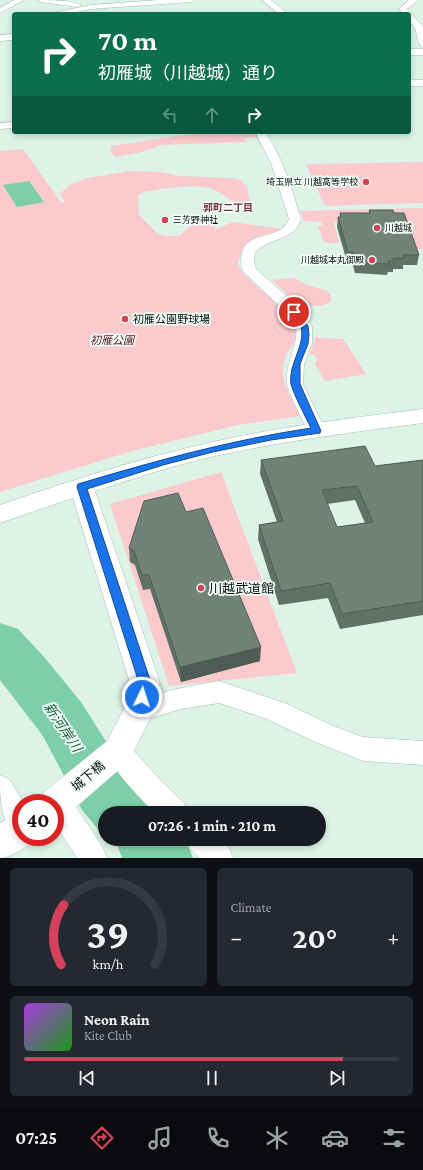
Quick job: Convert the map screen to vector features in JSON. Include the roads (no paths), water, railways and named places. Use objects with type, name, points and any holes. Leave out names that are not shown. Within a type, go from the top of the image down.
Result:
[{"type":"street","points":[[0,11],[20,0]]},
{"type":"street","points":[[41,0],[125,12]]},
{"type":"street","points":[[92,7],[107,0]]},
{"type":"street","points":[[67,12],[92,7],[191,0]]},
{"type":"street","points":[[266,0],[281,12]]},
{"type":"street","points":[[406,12],[403,9],[414,0]]},
{"type":"street","points":[[0,14],[10,14]]},
{"type":"street","points":[[411,16],[420,26],[423,44]]},
{"type":"street","points":[[0,38],[12,36]]},
{"type":"street","points":[[411,52],[423,52]]},
{"type":"street","points":[[411,83],[423,83]]},
{"type":"street","points":[[0,126],[12,125]]},
{"type":"street","points":[[261,134],[279,169],[295,219],[294,225],[288,231],[257,243],[248,251],[247,260],[249,270],[287,304],[301,319],[304,326],[304,344],[296,364],[295,384],[317,431]]},
{"type":"street","points":[[0,514],[82,487],[213,449],[271,437],[423,416]]},
{"type":"street","points":[[82,487],[145,683],[139,711],[118,751],[151,790],[167,806]]},
{"type":"street","points":[[139,711],[181,698],[219,692],[263,706],[322,733],[364,749],[423,753]]},
{"type":"street","name":"城下橋","points":[[64,796],[118,751]]},
{"type":"street","points":[[0,788],[12,809]]},
{"type":"street","points":[[64,815],[93,858]]},
{"type":"street","points":[[0,843],[12,835]]},
{"type":"street","points":[[207,846],[219,858]]},
{"type":"waterway","name":"新河岸川","points":[[0,644],[27,674],[62,719],[103,790],[117,806]]},
{"type":"waterway","name":"新河岸川","points":[[151,846],[162,858]]},
{"type":"place","name":"埼玉県立 川越高等学校","points":[[366,182]]},
{"type":"place","name":"三芳野神社","points":[[165,220]]},
{"type":"place","name":"川越城","points":[[377,228]]},
{"type":"place","name":"川越城本丸御殿","points":[[372,260]]},
{"type":"place","name":"初雁公園野球場","points":[[125,319]]},
{"type":"place","name":"川越武道館","points":[[201,588]]},
{"type":"district","name":"郭町二丁目","points":[[228,207]]},
{"type":"park label","name":"初雁公園","points":[[112,340]]}]
